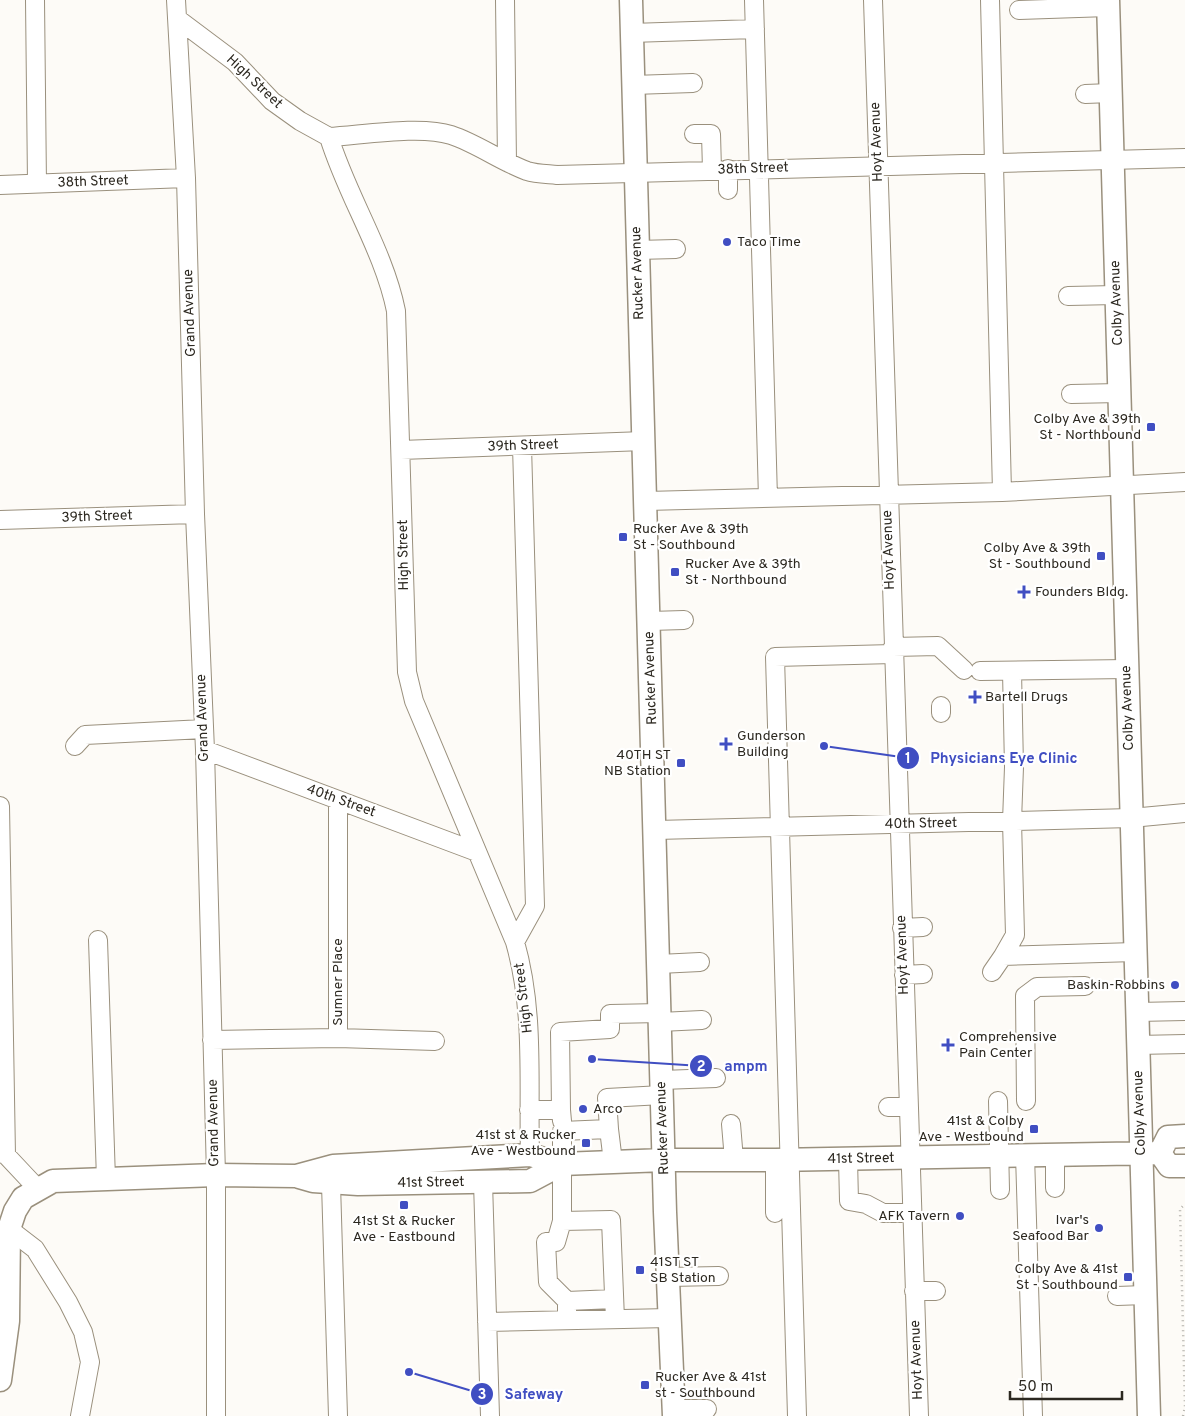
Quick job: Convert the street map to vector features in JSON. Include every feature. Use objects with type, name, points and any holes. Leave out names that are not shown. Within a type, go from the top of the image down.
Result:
[{"type":"main road","name":"Rucker Avenue","points":[[631,0],[664,1160],[674,1413]]},
{"type":"main road","name":"Colby Avenue","points":[[1108,4],[1138,1046],[1151,1153],[1145,1295],[1149,1416]]},
{"type":"main road","points":[[1185,1136],[1168,1137],[1151,1153],[1169,1166],[1185,1166]]},
{"type":"main road","name":"41st Street","points":[[37,1188],[53,1182],[216,1176],[296,1176],[331,1184],[432,1172],[530,1155],[562,1164],[664,1160],[783,1160],[1151,1153]]},
{"type":"main road","name":"41st Street","points":[[296,1176],[333,1166],[432,1172],[483,1182],[530,1181],[562,1164]]},
{"type":"main road","points":[[0,1380],[8,1321],[4,1291],[5,1232],[23,1198],[37,1188]]},
{"type":"street","points":[[35,0],[37,184]]},
{"type":"street","name":"Grand Avenue","points":[[176,0],[179,20],[186,178],[195,514],[204,730],[216,1176],[216,1416]]},
{"type":"street","points":[[179,20],[187,0]]},
{"type":"street","points":[[505,0],[506,162]]},
{"type":"street","points":[[754,0],[768,498]]},
{"type":"street","name":"Hoyt Avenue","points":[[873,0],[887,494],[919,1416]]},
{"type":"street","points":[[990,0],[1000,96],[995,164],[1002,492]]},
{"type":"street","points":[[1019,10],[1108,4]]},
{"type":"street","name":"High Street","points":[[179,20],[235,62],[272,101],[300,121],[329,137],[338,166],[392,288],[396,311],[402,450],[407,672],[414,701],[516,942],[524,973],[529,1015],[530,1155]]},
{"type":"street","points":[[632,33],[755,29]]},
{"type":"street","points":[[633,84],[693,83]]},
{"type":"street","points":[[1085,94],[1111,93]]},
{"type":"street","name":"38th Street","points":[[329,137],[418,130],[449,134],[478,145],[506,162],[528,171],[557,175],[760,168],[995,164],[1064,168],[1113,161],[1185,158]]},
{"type":"street","points":[[694,134],[711,134],[720,170],[728,190]]},
{"type":"street","name":"38th Street","points":[[0,185],[186,178]]},
{"type":"street","points":[[638,250],[676,249]]},
{"type":"street","points":[[1068,296],[1116,295]]},
{"type":"street","points":[[1071,394],[1119,393]]},
{"type":"street","name":"39th Street","points":[[402,450],[644,441]]},
{"type":"street","points":[[516,942],[535,906],[522,446]]},
{"type":"street","name":"Hoyt Avenue","points":[[646,501],[887,494],[933,499],[1002,492],[1185,482]]},
{"type":"street","name":"39th Street","points":[[0,520],[195,514]]},
{"type":"street","points":[[650,621],[684,620]]},
{"type":"street","points":[[797,1416],[783,1160],[780,827],[775,657],[938,646],[972,671],[1127,669]]},
{"type":"street","points":[[992,972],[1015,935],[1012,821],[1014,767],[1012,671]]},
{"type":"street","points":[[76,746],[86,735],[204,730]]},
{"type":"street","name":"40th Street","points":[[204,750],[477,852]]},
{"type":"street","name":"Sumner Place","points":[[212,1040],[338,1038],[338,800]]},
{"type":"street","points":[[0,806],[4,1160],[37,1188]]},
{"type":"street","name":"40th Street","points":[[656,830],[899,824],[981,830],[1012,821],[1131,818],[1185,813]]},
{"type":"street","points":[[902,928],[923,927]]},
{"type":"street","points":[[98,940],[106,1179]]},
{"type":"street","points":[[1002,956],[1135,952]]},
{"type":"street","points":[[659,964],[700,962]]},
{"type":"street","points":[[904,975],[923,974]]},
{"type":"street","points":[[1026,1101],[1025,996],[1037,987],[1085,986]]},
{"type":"street","points":[[1137,1012],[1185,1011]]},
{"type":"street","points":[[614,1298],[567,1300],[548,1282],[546,1242],[556,1242],[562,1221],[560,1032],[610,1029],[610,1014],[702,1020]]},
{"type":"street","points":[[338,1038],[436,1041]]},
{"type":"street","points":[[1138,1046],[1185,1044]]},
{"type":"street","points":[[613,1162],[608,1098],[716,1078]]},
{"type":"street","points":[[998,1101],[1000,1190]]},
{"type":"street","points":[[888,1107],[908,1107]]},
{"type":"street","points":[[529,1110],[561,1110]]},
{"type":"street","points":[[731,1124],[734,1160]]},
{"type":"street","points":[[562,1132],[609,1129]]},
{"type":"street","points":[[1055,1154],[1055,1188]]},
{"type":"street","points":[[1025,1155],[1033,1416]]},
{"type":"street","points":[[848,1159],[849,1201],[866,1204],[883,1213],[912,1213]]},
{"type":"street","points":[[775,1213],[783,1160]]},
{"type":"street","points":[[483,1182],[490,1416]]},
{"type":"street","points":[[331,1184],[338,1416]]},
{"type":"street","points":[[562,1221],[611,1220],[615,1319]]},
{"type":"street","points":[[5,1232],[35,1249],[68,1302],[83,1332],[90,1362],[80,1416]]},
{"type":"street","points":[[668,1277],[720,1276]]},
{"type":"street","points":[[914,1291],[936,1290]]},
{"type":"street","points":[[1117,1296],[1145,1295]]},
{"type":"street","points":[[567,1300],[567,1320]]},
{"type":"street","points":[[487,1322],[669,1318]]},
{"type":"street","points":[[674,1413],[707,1409]]},
{"type":"path","points":[[1183,1416],[1185,1385],[1180,1209],[1185,1204]]},
{"type":"place","name":"Taco Time","points":[[727,242]]},
{"type":"place","name":"Colby Ave & 39th St - Northbound","points":[[1151,427]]},
{"type":"place","name":"Rucker Ave & 39th St - Southbound","points":[[623,537]]},
{"type":"place","name":"Colby Ave & 39th St - Southbound","points":[[1101,556]]},
{"type":"place","name":"Rucker Ave & 39th St - Northbound","points":[[675,572]]},
{"type":"place","name":"Founders Bldg.","points":[[1024,592]]},
{"type":"place","name":"Bartell Drugs","points":[[975,697]]},
{"type":"place","name":"Gunderson Building","points":[[726,744]]},
{"type":"place","name":"Physicians Eye Clinic","points":[[824,746]]},
{"type":"place","name":"40TH ST NB Station","points":[[681,763]]},
{"type":"place","name":"Baskin-Robbins","points":[[1175,985]]},
{"type":"place","name":"Comprehensive Pain Center","points":[[948,1045]]},
{"type":"place","name":"ampm","points":[[592,1059]]},
{"type":"place","name":"Arco","points":[[583,1109]]},
{"type":"place","name":"41st & Colby Ave - Westbound","points":[[1034,1129]]},
{"type":"place","name":"41st st & Rucker Ave - Westbound","points":[[586,1143]]},
{"type":"place","name":"41st St & Rucker Ave - Eastbound","points":[[404,1205]]},
{"type":"place","name":"AFK Tavern","points":[[960,1216]]},
{"type":"place","name":"Ivar's Seafood Bar","points":[[1099,1228]]},
{"type":"place","name":"41ST ST SB Station","points":[[640,1270]]},
{"type":"place","name":"Colby Ave & 41st St - Southbound","points":[[1128,1277]]},
{"type":"place","name":"Safeway","points":[[409,1372]]},
{"type":"place","name":"Rucker Ave & 41st st - Southbound","points":[[645,1385]]}]
